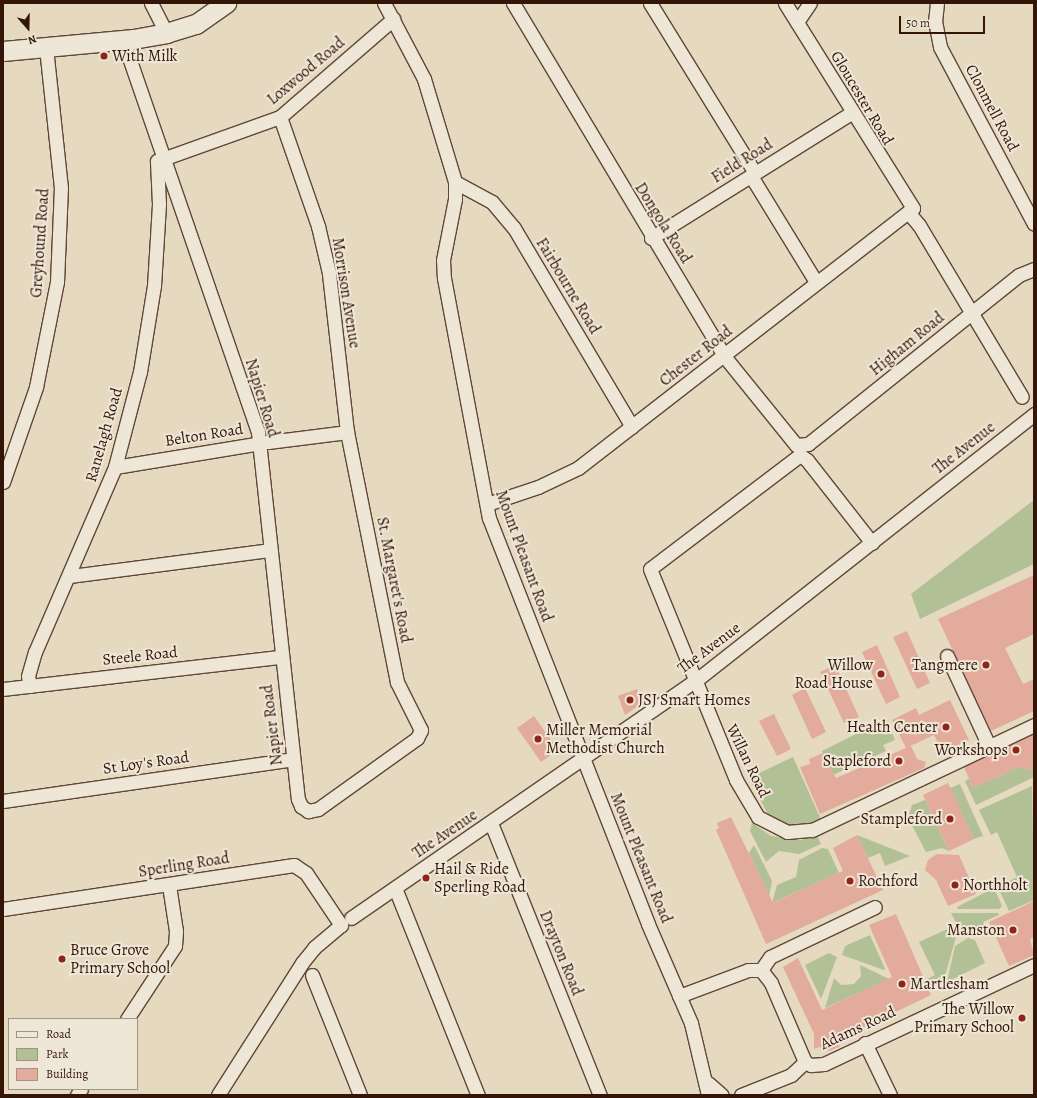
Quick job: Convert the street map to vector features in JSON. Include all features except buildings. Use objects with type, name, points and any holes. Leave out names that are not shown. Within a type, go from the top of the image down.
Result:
[{"type":"main road","points":[[3,51],[123,40],[166,33],[196,24],[226,3]]},
{"type":"street","points":[[151,3],[166,33]]},
{"type":"street","name":"Mount Pleasant Road","points":[[384,3],[424,79],[455,182],[455,199],[443,260],[444,278],[487,504],[512,582],[699,1046],[708,1089],[722,1095]]},
{"type":"street","name":"Dongola Road","points":[[513,3],[651,238],[724,356],[801,451],[872,543]]},
{"type":"street","points":[[650,3],[816,282]]},
{"type":"street","name":"Gloucester Road","points":[[785,3],[1022,397]]},
{"type":"street","points":[[797,22],[810,3]]},
{"type":"street","name":"Clonmell Road","points":[[938,3],[935,21],[940,47],[1034,224]]},
{"type":"street","name":"Loxwood Road","points":[[164,157],[280,117],[393,19]]},
{"type":"street","name":"Napier Road","points":[[123,40],[179,199],[260,443],[281,657],[293,759],[301,806]]},
{"type":"street","name":"Greyhound Road","points":[[3,482],[36,387],[57,282],[61,188],[46,47]]},
{"type":"street","name":"Field Road","points":[[651,238],[850,113]]},
{"type":"street","name":"Morrison Avenue","points":[[280,117],[318,226],[329,273],[347,432]]},
{"type":"street","name":"Ranelagh Road","points":[[30,686],[28,676],[35,652],[70,576],[115,467],[151,314],[159,204],[157,161],[164,157]]},
{"type":"street","name":"Fairbourne Road","points":[[455,182],[492,202],[514,228],[632,427]]},
{"type":"street","points":[[159,204],[179,199]]},
{"type":"street","name":"Chester Road","points":[[487,504],[538,487],[578,468],[910,210]]},
{"type":"street","name":"Higham Road","points":[[650,569],[801,451],[1019,275],[1034,269]]},
{"type":"street","name":"The Avenue","points":[[218,1095],[302,963],[314,948],[346,921],[491,823],[695,681],[1034,416]]},
{"type":"street","name":"Belton Road","points":[[115,467],[260,443],[347,432]]},
{"type":"street","name":"St. Margaret's Road","points":[[301,806],[308,811],[318,809],[417,738],[421,730],[397,682],[347,432]]},
{"type":"street","points":[[70,576],[270,550]]},
{"type":"street","name":"Willan Road","points":[[650,569],[743,795],[758,817],[787,832],[798,833],[822,826],[1034,726]]},
{"type":"street","points":[[947,656],[989,746]]},
{"type":"street","name":"Steele Road","points":[[3,689],[281,657]]},
{"type":"street","name":"St Loy's Road","points":[[3,801],[293,759]]},
{"type":"street","name":"Drayton Road","points":[[491,823],[600,1095]]},
{"type":"street","name":"Sperling Road","points":[[3,909],[294,865],[306,873],[346,921]]},
{"type":"street","points":[[128,1018],[175,946],[176,931],[169,885]]},
{"type":"street","points":[[395,888],[478,1095]]},
{"type":"street","points":[[761,970],[770,957],[875,907]]},
{"type":"street","name":"Adams Road","points":[[741,1095],[792,1075],[805,1062],[810,1065],[824,1064],[865,1043],[1034,966]]},
{"type":"street","points":[[679,996],[748,970],[761,970]]},
{"type":"street","points":[[761,970],[771,983],[805,1062]]},
{"type":"street","points":[[312,975],[360,1095]]},
{"type":"street","points":[[865,1043],[890,1095]]},
{"type":"green space","points":[[1034,500],[1034,564],[920,619],[911,594]]},
{"type":"green space","points":[[886,719],[895,740],[883,745],[886,751],[833,775],[822,751]]},
{"type":"green space","points":[[793,757],[822,822],[812,826],[789,826],[769,816],[749,778]]},
{"type":"green space","points":[[1018,767],[1034,771],[1034,777],[976,805],[965,781],[969,779],[973,788]]},
{"type":"green space","points":[[960,784],[983,836],[974,839],[950,788]]},
{"type":"green space","points":[[1032,786],[1034,900],[1009,911],[998,887],[1017,877],[997,832],[991,835],[979,810]]},
{"type":"green space","points":[[925,800],[949,851],[942,848],[926,852],[908,818],[912,805]]},
{"type":"green space","points":[[752,823],[771,836],[801,840],[817,835],[821,844],[799,854],[779,851],[766,862],[750,831]]},
{"type":"green space","points":[[857,835],[910,856],[885,866],[880,853],[868,858]]},
{"type":"green space","points":[[754,845],[772,881],[769,896],[749,853]]},
{"type":"green space","points":[[822,848],[828,849],[839,873],[772,903],[777,885],[796,877],[799,860]]},
{"type":"green space","points":[[994,888],[1002,906],[999,909],[958,909],[957,907]]},
{"type":"green space","points":[[951,913],[998,913],[999,915],[983,922],[986,928],[976,932],[977,936],[962,934]]},
{"type":"green space","points":[[952,927],[956,937],[943,983],[929,989],[925,980],[935,975],[919,942]]},
{"type":"green space","points":[[870,935],[885,969],[884,970],[842,955],[845,946]]},
{"type":"green space","points":[[968,938],[975,940],[985,963],[947,982],[955,946]]},
{"type":"green space","points":[[829,953],[837,957],[821,999],[805,965]]},
{"type":"green space","points":[[860,965],[889,979],[825,1008],[834,978],[841,985],[854,984],[861,976]]},
{"type":"place","name":"With Milk","points":[[104,56]]},
{"type":"place","name":"Tangmere","points":[[986,665]]},
{"type":"place","name":"Willow Road House","points":[[881,674]]},
{"type":"place","name":"JSJ Smart Homes","points":[[630,700]]},
{"type":"place","name":"Health Center","points":[[946,727]]},
{"type":"place","name":"Miller Memorial Methodist Church","points":[[538,739]]},
{"type":"place","name":"Workshops","points":[[1016,750]]},
{"type":"place","name":"Stapleford","points":[[899,761]]},
{"type":"place","name":"Stampleford","points":[[950,819]]},
{"type":"place","name":"Hail & Ride Sperling Road","points":[[426,878]]},
{"type":"place","name":"Rochford","points":[[850,881]]},
{"type":"place","name":"Northholt","points":[[955,885]]},
{"type":"place","name":"Manston","points":[[1013,930]]},
{"type":"place","name":"Bruce Grove Primary School","points":[[62,959]]},
{"type":"place","name":"Martlesham","points":[[902,984]]},
{"type":"place","name":"The Willow Primary School","points":[[1022,1018]]}]
